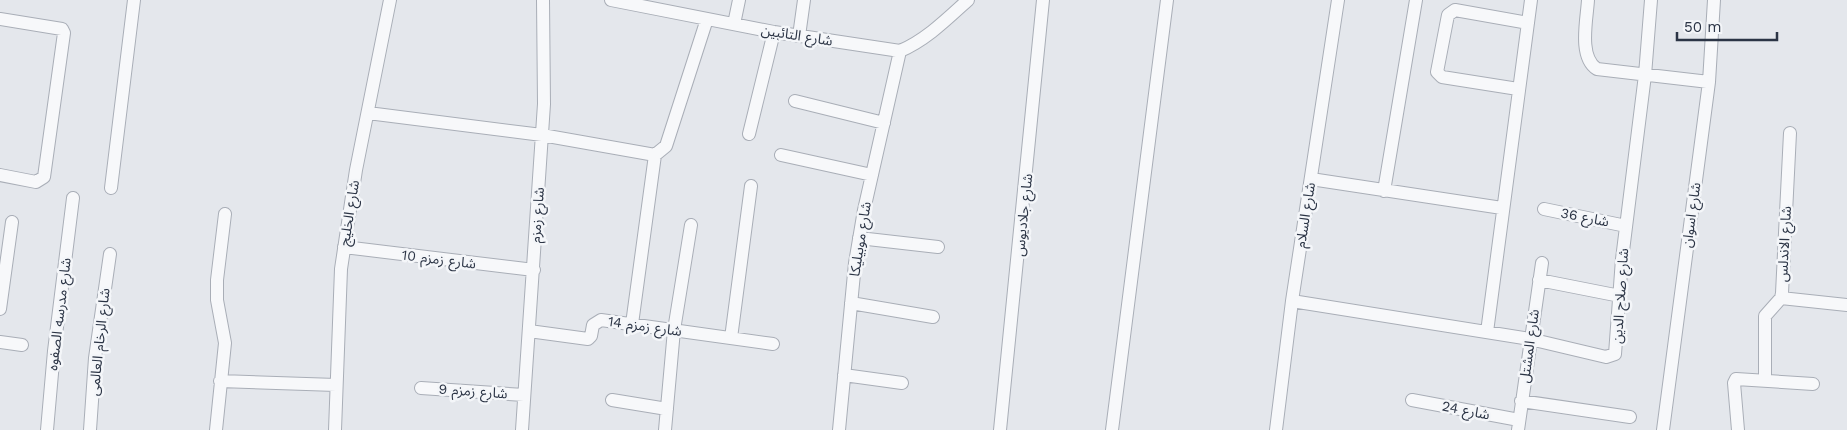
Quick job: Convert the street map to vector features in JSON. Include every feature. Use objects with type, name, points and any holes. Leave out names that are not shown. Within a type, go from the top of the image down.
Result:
[{"type":"street","points":[[112,188],[134,0]]},
{"type":"street","name":"شارع الخليج","points":[[335,430],[341,269],[390,0]]},
{"type":"street","name":"شارع زمزم","points":[[522,430],[542,135],[543,0]]},
{"type":"street","name":"شارع التائبين","points":[[611,0],[774,32],[900,51]]},
{"type":"street","points":[[734,24],[738,0]]},
{"type":"street","points":[[799,36],[804,0]]},
{"type":"street","points":[[900,51],[911,46],[930,32],[968,0]]},
{"type":"street","name":"شارع جلاديوس","points":[[1000,430],[1043,0]]},
{"type":"street","points":[[1112,430],[1167,0]]},
{"type":"street","name":"شارع السلام","points":[[1276,430],[1292,301],[1338,0]]},
{"type":"street","points":[[1384,190],[1416,0]]},
{"type":"street","points":[[1487,332],[1531,0]]},
{"type":"street","points":[[1588,0],[1586,54],[1592,66],[1645,75],[1709,82]]},
{"type":"street","name":"شارع صلاح الدين","points":[[1292,301],[1530,339],[1606,357],[1612,356],[1617,348],[1626,226],[1645,75],[1652,0]]},
{"type":"street","name":"شارع اسوان","points":[[1663,430],[1709,82],[1714,0]]},
{"type":"street","points":[[1518,89],[1442,77],[1437,72],[1448,15],[1451,11],[1455,10],[1528,22]]},
{"type":"street","points":[[0,19],[62,29],[64,33],[44,177],[36,182],[0,175]]},
{"type":"street","points":[[632,324],[655,155],[666,146],[707,19]]},
{"type":"street","points":[[749,134],[774,32]]},
{"type":"street","name":"شارع موبيليكا","points":[[839,430],[859,238],[900,51]]},
{"type":"street","points":[[795,101],[884,123]]},
{"type":"street","points":[[368,113],[542,135],[655,155]]},
{"type":"street","name":"شارع الاندلس","points":[[1765,380],[1765,316],[1781,298],[1790,133]]},
{"type":"street","points":[[782,155],[872,175]]},
{"type":"street","points":[[1311,179],[1502,208]]},
{"type":"street","points":[[731,338],[751,186]]},
{"type":"street","name":"شارع مدرسه الصفوه","points":[[47,430],[54,351],[73,198]]},
{"type":"street","name":"شارع 36","points":[[1544,209],[1626,226]]},
{"type":"street","points":[[216,430],[225,343],[218,300],[217,280],[225,214]]},
{"type":"street","points":[[0,309],[12,222]]},
{"type":"street","points":[[665,430],[674,330],[691,225]]},
{"type":"street","points":[[859,238],[938,247]]},
{"type":"street","name":"شارع زمزم 10","points":[[344,247],[534,270]]},
{"type":"street","name":"شارع الرخام العالمى","points":[[90,430],[94,358],[110,254]]},
{"type":"street","name":"شارع المشتل","points":[[1518,425],[1542,262]]},
{"type":"street","points":[[1539,280],[1620,296]]},
{"type":"street","points":[[1781,298],[1847,305]]},
{"type":"street","points":[[851,303],[933,317]]},
{"type":"street","name":"شارع زمزم 14","points":[[529,331],[588,339],[591,336],[593,325],[598,321],[773,344]]},
{"type":"street","points":[[0,342],[22,345]]},
{"type":"street","points":[[844,375],[902,384]]},
{"type":"street","points":[[1738,430],[1734,382],[1739,378],[1813,384]]},
{"type":"street","points":[[220,381],[336,385]]},
{"type":"street","name":"شارع زمزم 9","points":[[421,388],[524,395]]},
{"type":"street","points":[[612,400],[667,408]]},
{"type":"street","name":"شارع 24","points":[[1412,400],[1518,425]]},
{"type":"street","points":[[1521,401],[1630,417]]}]
